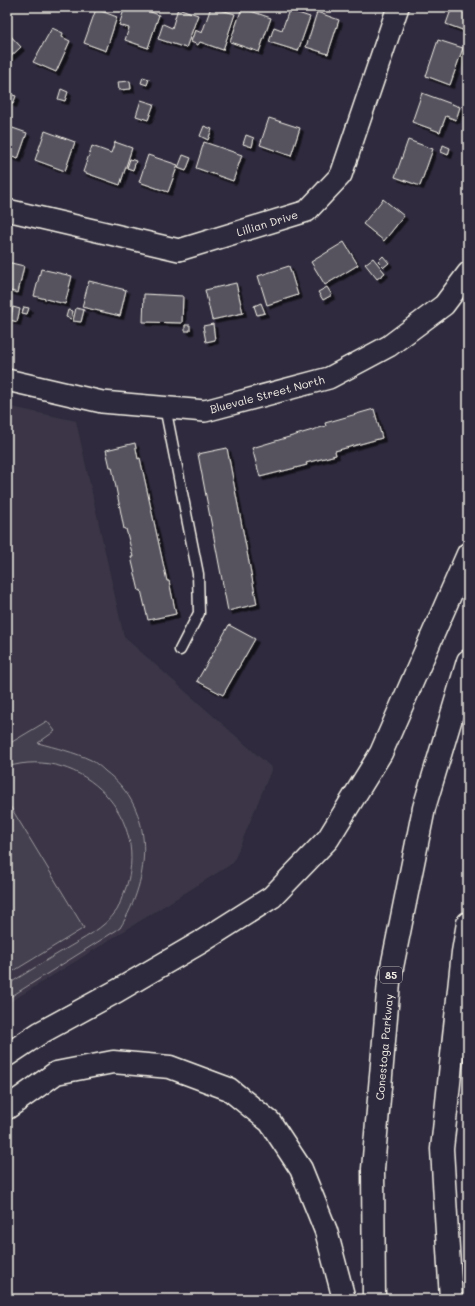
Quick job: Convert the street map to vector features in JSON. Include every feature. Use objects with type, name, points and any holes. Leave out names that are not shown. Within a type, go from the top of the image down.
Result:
[{"type":"highway","points":[[7,1055],[40,1033],[117,991],[201,942],[272,897],[328,839],[381,752],[468,554]]},
{"type":"highway","name":"Conestoga Parkway","points":[[374,1299],[373,1169],[389,982],[424,808],[468,661]]},
{"type":"highway","points":[[451,1299],[442,1150],[463,952],[468,923]]},
{"type":"highway","points":[[7,1108],[56,1073],[113,1062],[170,1067],[228,1089],[270,1122],[301,1169],[326,1231],[344,1299]]},
{"type":"street","name":"Lillian Drive","points":[[7,210],[179,250],[307,211],[341,174],[398,7]]},
{"type":"street","name":"Bluevale Street North","points":[[7,380],[102,402],[206,411],[329,378],[389,346],[444,305],[468,273]]},
{"type":"lane","points":[[165,407],[198,574],[200,595],[199,613],[180,650]]},
{"type":"shaded area","points":[[7,406],[76,421],[124,637],[272,768],[233,863],[7,1004]]},
{"type":"shaded area","points":[[47,721],[55,731],[38,743],[72,752],[91,760],[122,787],[134,805],[141,825],[144,845],[143,867],[138,888],[120,928],[7,999],[7,985],[92,933],[112,917],[118,908],[124,893],[131,865],[129,839],[120,815],[105,794],[85,777],[61,767],[35,763],[7,767],[7,745]]},
{"type":"shaded area","points":[[7,801],[84,928],[7,975]]},
{"type":"building","points":[[125,7],[137,7],[159,15],[148,48],[125,40],[129,28],[119,25]]},
{"type":"building","points":[[211,7],[235,14],[223,50],[200,42],[198,45],[191,42],[195,30],[202,33]]},
{"type":"building","points":[[452,7],[468,7],[468,32],[446,24]]},
{"type":"building","points":[[178,8],[198,15],[186,48],[158,39],[163,24],[172,28]]},
{"type":"building","points":[[242,8],[271,18],[259,52],[230,42]]},
{"type":"building","points":[[96,9],[117,17],[106,51],[84,43]]},
{"type":"building","points":[[289,10],[310,17],[298,51],[269,42],[274,27],[282,30]]},
{"type":"building","points":[[317,12],[339,20],[328,54],[306,47]]},
{"type":"building","points":[[52,28],[63,33],[62,37],[70,41],[56,72],[33,62]]},
{"type":"building","points":[[7,32],[21,47],[7,60]]},
{"type":"building","points":[[438,40],[463,48],[450,85],[426,76]]},
{"type":"building","points":[[143,77],[149,79],[147,85],[141,83]]},
{"type":"building","points":[[130,81],[131,89],[119,90],[118,82]]},
{"type":"building","points":[[61,89],[68,92],[65,101],[58,99]]},
{"type":"building","points":[[7,93],[16,96],[13,104],[7,101]]},
{"type":"building","points":[[422,93],[460,107],[456,120],[446,116],[440,132],[412,122]]},
{"type":"building","points":[[141,100],[154,104],[148,120],[136,116]]},
{"type":"building","points":[[269,118],[300,128],[291,156],[260,145]]},
{"type":"building","points":[[7,126],[27,133],[18,159],[7,155]]},
{"type":"building","points":[[204,126],[212,129],[208,140],[200,136]]},
{"type":"building","points":[[45,131],[75,142],[65,171],[35,160]]},
{"type":"building","points":[[246,135],[254,138],[252,147],[243,144]]},
{"type":"building","points":[[408,140],[433,149],[420,186],[395,177]]},
{"type":"building","points":[[115,142],[132,148],[120,185],[83,172],[92,146],[111,153]]},
{"type":"building","points":[[204,142],[242,155],[233,181],[196,168]]},
{"type":"building","points":[[443,145],[450,148],[448,155],[441,152]]},
{"type":"building","points":[[148,155],[178,165],[168,192],[139,182]]},
{"type":"building","points":[[183,155],[191,158],[186,171],[178,168]]},
{"type":"building","points":[[130,159],[136,161],[133,170],[127,168]]},
{"type":"building","points":[[383,199],[404,216],[384,241],[363,224]]},
{"type":"building","points":[[344,242],[358,265],[325,285],[311,262]]},
{"type":"building","points":[[383,256],[389,263],[384,267],[378,261]]},
{"type":"building","points":[[373,258],[385,273],[377,279],[365,264]]},
{"type":"building","points":[[7,262],[24,266],[18,293],[7,290]]},
{"type":"building","points":[[289,266],[298,295],[267,305],[258,276]]},
{"type":"building","points":[[41,269],[72,276],[65,304],[34,296]]},
{"type":"building","points":[[89,281],[126,290],[120,316],[82,307]]},
{"type":"building","points":[[236,283],[243,313],[212,320],[205,290]]},
{"type":"building","points":[[327,287],[332,295],[323,300],[318,292]]},
{"type":"building","points":[[144,294],[183,296],[182,323],[143,322]]},
{"type":"building","points":[[261,303],[265,313],[257,315],[254,306]]},
{"type":"building","points":[[13,307],[20,309],[17,322],[10,320]]},
{"type":"building","points":[[24,307],[29,308],[27,314],[22,313]]},
{"type":"building","points":[[76,308],[84,310],[81,322],[73,321]]},
{"type":"building","points":[[68,310],[73,311],[71,319],[66,317]]},
{"type":"building","points":[[213,324],[215,340],[206,342],[203,326]]},
{"type":"building","points":[[185,325],[190,325],[190,331],[185,331]]},
{"type":"building","points":[[374,409],[382,438],[335,451],[336,455],[306,463],[307,465],[260,477],[252,448],[326,426],[325,423]]},
{"type":"building","points":[[135,443],[138,459],[140,458],[167,581],[169,581],[176,614],[148,620],[141,590],[139,591],[131,557],[133,557],[126,529],[124,529],[112,467],[110,467],[106,450]]},
{"type":"building","points":[[227,448],[257,604],[228,611],[198,454]]},
{"type":"building","points":[[229,625],[255,639],[223,695],[197,681]]}]
